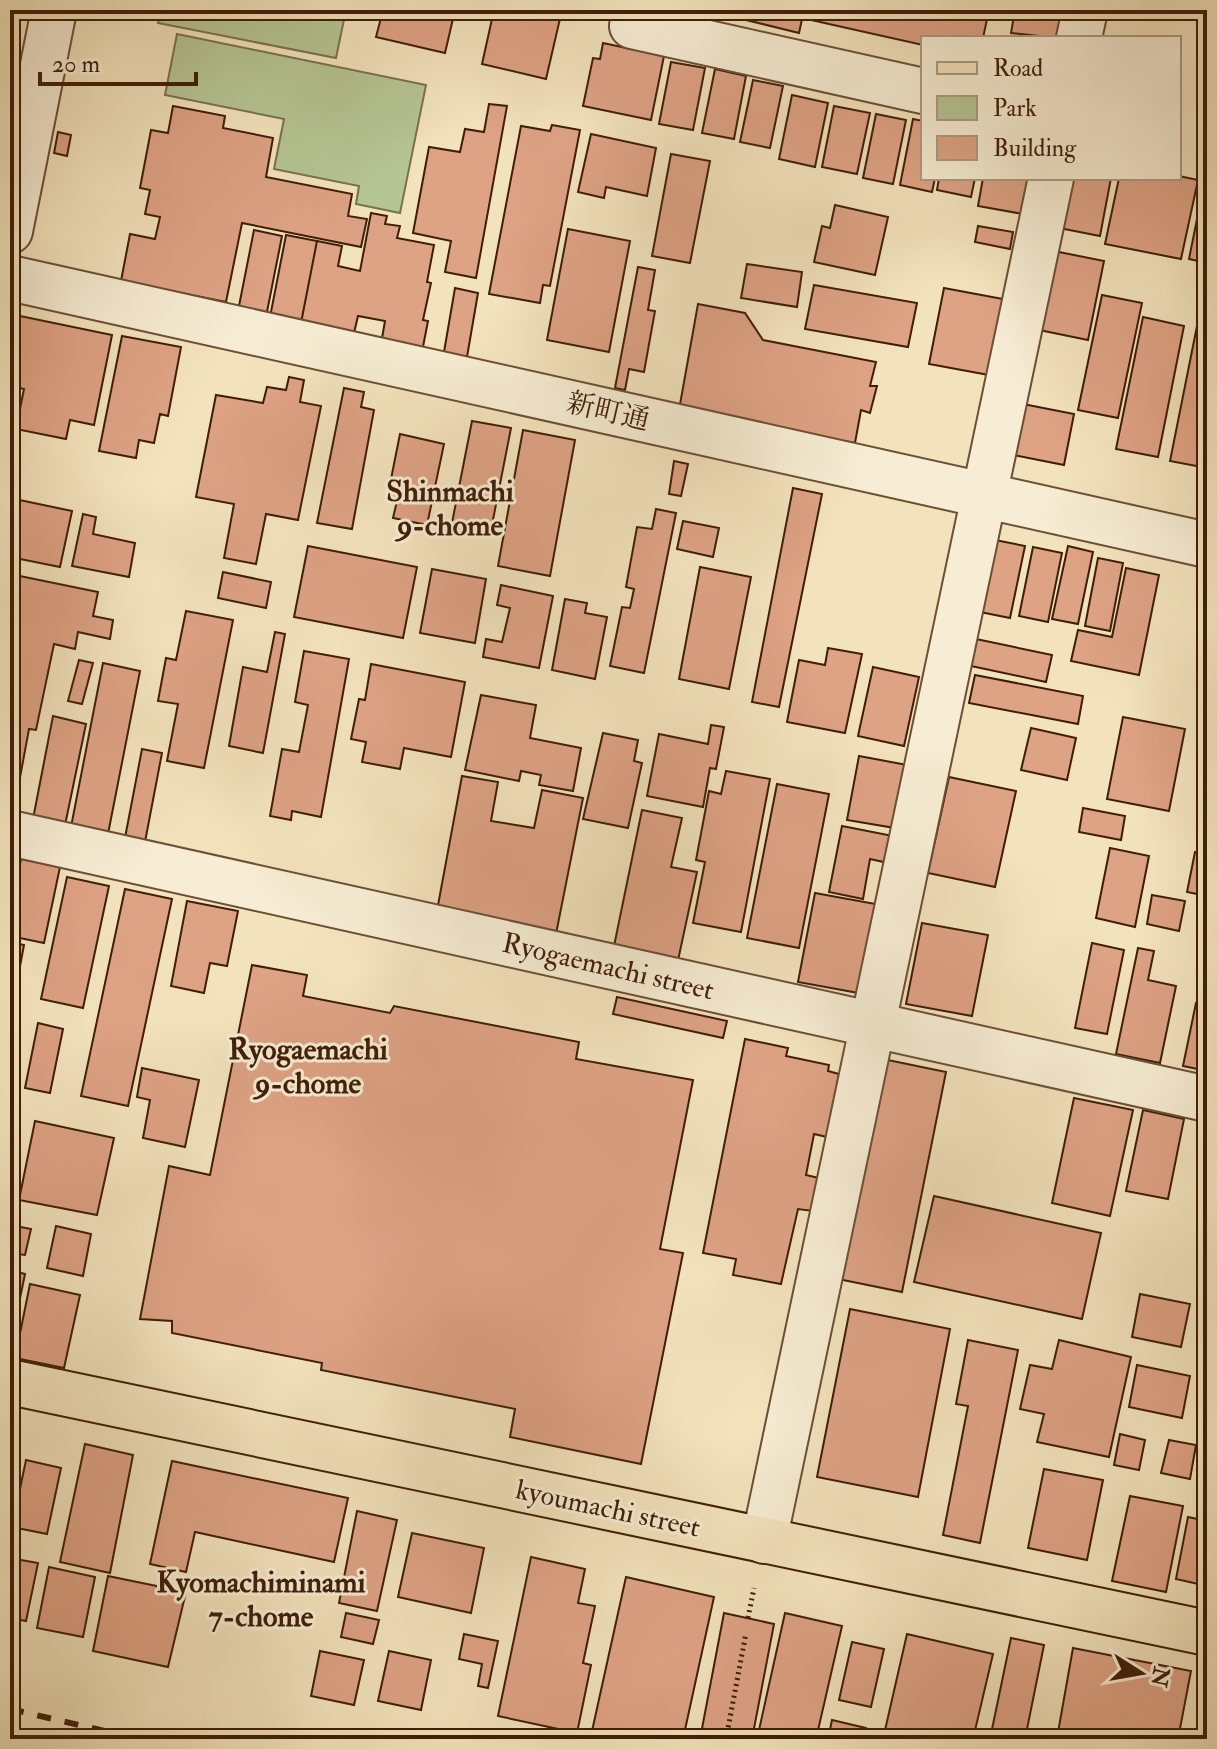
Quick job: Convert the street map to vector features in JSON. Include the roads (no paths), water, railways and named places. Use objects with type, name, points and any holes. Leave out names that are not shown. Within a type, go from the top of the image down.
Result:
[{"type":"main road","name":"kyoumachi street","points":[[10,1382],[1207,1633]]},
{"type":"street","points":[[10,231],[54,10]]},
{"type":"street","points":[[1079,36],[1085,10]]},
{"type":"street","points":[[632,26],[687,24],[921,90]]},
{"type":"street","points":[[764,1541],[1051,180]]},
{"type":"street","name":"新町通","points":[[10,278],[1207,545]]},
{"type":"street","name":"Ryogaemachi street","points":[[10,833],[1207,1099]]},
{"type":"railway","points":[[10,1709],[139,1739]]},
{"type":"district","name":"Shinmachi 9-chome","points":[[450,508]]},
{"type":"district","name":"Ryogaemachi 9-chome","points":[[308,1066]]},
{"type":"district","name":"Kyomachiminami 7-chome","points":[[261,1599]]}]
